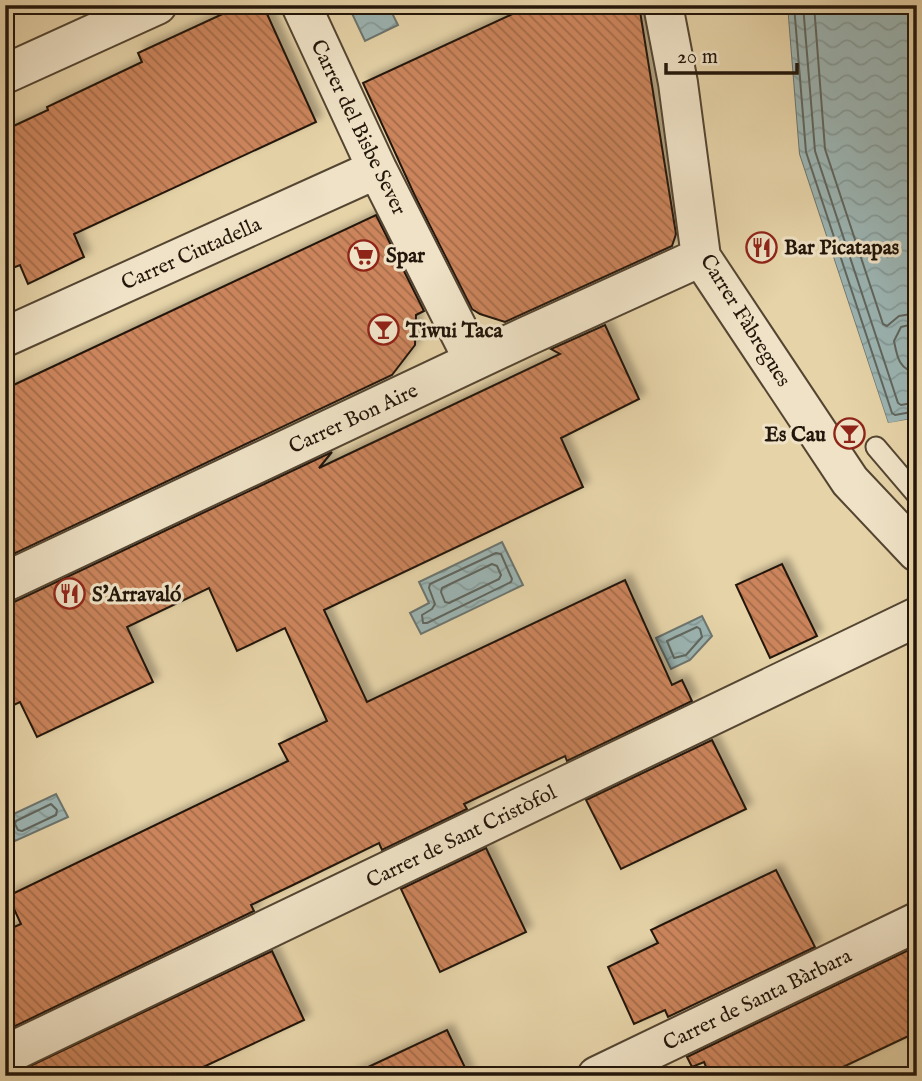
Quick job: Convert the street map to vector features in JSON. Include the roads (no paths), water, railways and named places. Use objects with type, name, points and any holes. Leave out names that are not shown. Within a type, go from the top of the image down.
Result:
[{"type":"street","points":[[5,74],[157,5]]},
{"type":"street","name":"Carrer del Bisbe Sever","points":[[301,5],[377,169],[474,361]]},
{"type":"street","name":"Carrer Fàbregues","points":[[663,5],[678,83],[701,257],[850,481],[917,552]]},
{"type":"street","name":"Carrer Ciutadella","points":[[5,337],[377,169]]},
{"type":"street","name":"Carrer Bon Aire","points":[[5,582],[701,257]]},
{"type":"street","name":"Carrer de Sant Cristòfol","points":[[5,1055],[917,617]]},
{"type":"street","name":"Carrer de Santa Bàrbara","points":[[597,1076],[917,922]]},
{"type":"lane","points":[[876,447],[917,495]]},
{"type":"water","points":[[348,5],[388,5],[398,25],[365,41]]},
{"type":"water","points":[[787,5],[917,5],[917,339],[910,340],[917,369],[917,418],[888,424],[799,154]]},
{"type":"water","points":[[502,542],[523,585],[421,634],[410,613],[429,603],[419,582]]},
{"type":"water","points":[[702,616],[712,636],[690,660],[671,669],[656,638]]},
{"type":"water","points":[[56,794],[68,817],[15,841],[5,818]]},
{"type":"place","name":"Bar Picatapas","points":[[761,247]]},
{"type":"place","name":"Spar","points":[[363,255]]},
{"type":"place","name":"Tiwui Taca","points":[[383,330]]},
{"type":"place","name":"Es Cau","points":[[849,434]]},
{"type":"place","name":"S'Arravaló","points":[[69,594]]}]
